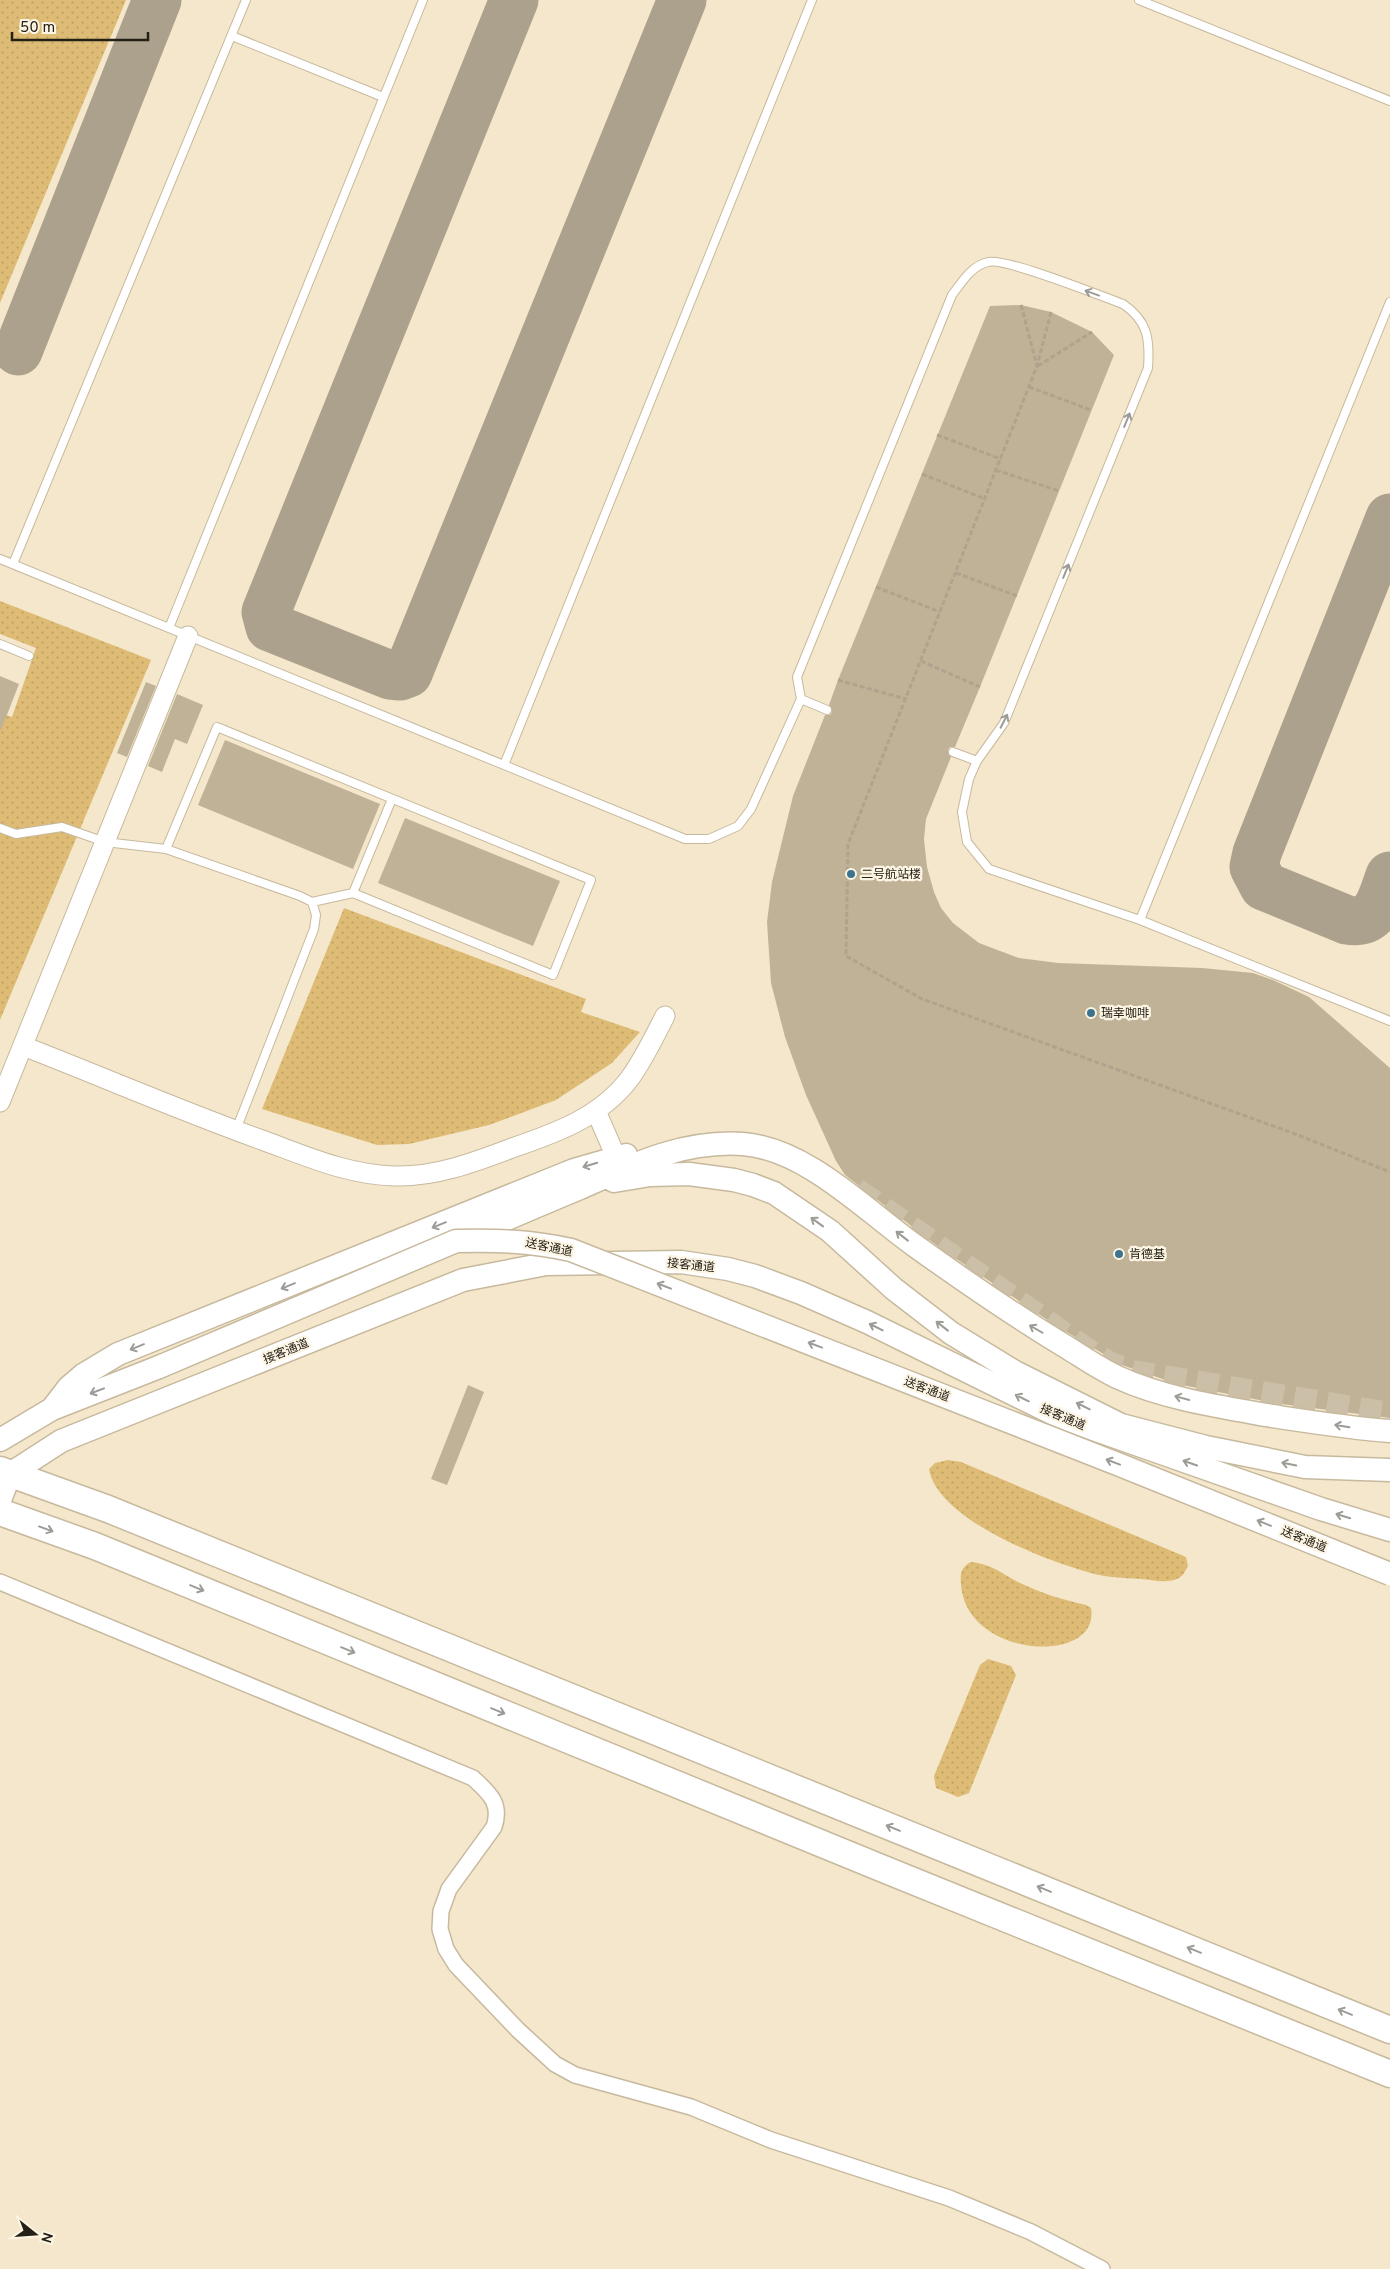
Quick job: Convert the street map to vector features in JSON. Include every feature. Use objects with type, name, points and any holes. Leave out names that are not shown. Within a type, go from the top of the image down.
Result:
[{"type":"highway","points":[[5,1472],[108,1509],[1390,2030]]},
{"type":"highway","points":[[0,1512],[95,1546],[1390,2074]]},
{"type":"main road","points":[[0,1440],[52,1409],[76,1381],[118,1354],[574,1170],[616,1157],[709,1137],[741,1136],[790,1148],[851,1184]]},
{"type":"main road","name":"送客通道","points":[[52,1409],[159,1367],[585,1186],[639,1161],[681,1149],[743,1144],[770,1149],[808,1167],[850,1195],[912,1243],[1014,1316],[1117,1377],[1214,1406],[1350,1428],[1390,1432]]},
{"type":"main road","name":"送客通道","points":[[585,1186],[668,1174],[709,1176],[764,1188],[794,1205],[830,1231],[894,1289],[951,1333],[1015,1372],[1121,1425],[1206,1447],[1305,1467],[1390,1470]]},
{"type":"main road","name":"送客通道","points":[[456,1240],[520,1240],[571,1250],[1120,1465],[1390,1574]]},
{"type":"main road","name":"接客通道","points":[[5,1472],[61,1441],[463,1280],[546,1264],[681,1262],[728,1269],[755,1276],[801,1293],[867,1322],[1062,1418],[1321,1509],[1390,1530]]},
{"type":"main road","points":[[0,1500],[5,1472]]},
{"type":"street","points":[[0,1102],[188,636]]},
{"type":"street","points":[[23,1046],[236,1130],[342,1169],[397,1176],[436,1172],[475,1162],[550,1135],[596,1111],[630,1079],[665,1016]]},
{"type":"street","points":[[596,1111],[616,1157]]},
{"type":"street","points":[[0,1582],[473,1778],[495,1801],[497,1817],[494,1827],[449,1890],[441,1911],[440,1929],[446,1949],[456,1965],[518,2030],[555,2064],[575,2075],[691,2107],[771,2140],[949,2198],[1031,2232],[1102,2269]]},
{"type":"lane","points":[[13,564],[246,0]]},
{"type":"lane","points":[[169,628],[422,0]]},
{"type":"lane","points":[[504,765],[812,0]]},
{"type":"lane","points":[[1139,0],[1390,101]]},
{"type":"lane","points":[[232,36],[383,97]]},
{"type":"lane","points":[[0,559],[685,839],[709,839],[738,826],[751,809],[801,699],[797,677],[952,295],[968,273],[989,261],[1013,264],[1123,304],[1133,311],[1145,328],[1150,345],[1148,368],[1004,723],[977,761],[969,779],[962,812],[967,842],[989,869],[1140,920],[1390,1021]]},
{"type":"lane","points":[[1140,920],[1390,302]]},
{"type":"lane","points":[[0,644],[29,656]]},
{"type":"lane","points":[[801,699],[827,710]]},
{"type":"lane","points":[[0,828],[16,834],[62,828],[105,842],[166,849],[300,896],[312,902],[353,893],[554,975],[591,880],[217,727],[166,849]]},
{"type":"lane","points":[[953,752],[977,761]]},
{"type":"lane","points":[[353,893],[392,799]]},
{"type":"lane","points":[[236,1130],[314,929],[316,915],[312,902]]},
{"type":"path","points":[[1021,305],[1037,366]]},
{"type":"path","points":[[1051,312],[1037,366],[1029,387],[848,844],[846,956],[922,999],[1298,1135],[1390,1172]]},
{"type":"path","points":[[1037,366],[1092,332]]},
{"type":"path","points":[[1029,387],[1091,410]]},
{"type":"path","points":[[937,435],[1001,459]]},
{"type":"path","points":[[996,470],[1059,491]]},
{"type":"path","points":[[922,474],[985,499]]},
{"type":"path","points":[[956,573],[1017,596]]},
{"type":"path","points":[[876,587],[940,612]]},
{"type":"path","points":[[921,662],[980,688]]},
{"type":"path","points":[[838,680],[906,699]]},
{"type":"shaded area","points":[[0,0],[126,0],[0,303]]},
{"type":"shaded area","points":[[0,601],[151,660],[0,1020],[0,713],[12,717],[36,648],[0,634]]},
{"type":"shaded area","points":[[344,908],[586,999],[581,1012],[640,1032],[612,1063],[556,1100],[489,1125],[409,1144],[377,1145],[262,1109]]},
{"type":"shaded area","points":[[948,1460],[961,1462],[1186,1557],[1188,1566],[1180,1577],[1170,1581],[1112,1577],[1065,1565],[1018,1546],[970,1520],[951,1504],[936,1487],[929,1469],[935,1463]]},
{"type":"shaded area","points":[[971,1562],[991,1567],[1020,1583],[1044,1593],[1086,1605],[1091,1608],[1088,1627],[1075,1639],[1055,1646],[1031,1646],[1007,1640],[984,1628],[968,1609],[961,1584],[962,1571]]},
{"type":"shaded area","points":[[988,1659],[1011,1666],[1016,1675],[969,1793],[958,1797],[936,1788],[934,1776],[980,1665]]},
{"type":"building","name":"二号航站楼","points":[[1021,305],[1051,312],[1092,332],[1114,355],[955,747],[950,747],[948,750],[951,757],[926,819],[924,839],[927,867],[934,892],[941,908],[953,923],[979,943],[1019,958],[1058,963],[1202,968],[1253,973],[1273,980],[1309,997],[1390,1068],[1390,1418],[1274,1403],[1177,1384],[1122,1365],[1055,1325],[940,1248],[845,1175],[836,1161],[806,1095],[785,1037],[771,983],[767,922],[772,882],[793,796],[825,715],[830,715],[832,712],[829,705],[838,680],[990,306]]},
{"type":"building","points":[[0,676],[19,684],[1,730],[0,729]]},
{"type":"building","points":[[146,682],[156,686],[127,757],[117,753]]},
{"type":"building","points":[[177,694],[203,705],[187,744],[175,739],[162,772],[148,766]]},
{"type":"building","points":[[225,740],[380,804],[353,869],[198,805]]},
{"type":"building","points":[[405,818],[560,881],[533,946],[378,883]]},
{"type":"building","points":[[468,1385],[484,1392],[447,1485],[431,1479]]},
{"type":"taxiway","points":[[18,351],[157,0]]},
{"type":"taxiway","points":[[514,0],[266,612],[270,627],[390,675],[400,676],[408,673],[682,0]]},
{"type":"taxiway","points":[[1390,518],[1257,853],[1254,867],[1264,886],[1347,920],[1366,918],[1377,909],[1390,876]]},
{"type":"tunnel","points":[[857,1189],[1092,1352],[1113,1364],[1133,1371],[1390,1413]]},
{"type":"place","name":"二号航站楼","points":[[851,874]]},
{"type":"place","name":"瑞幸咖啡","points":[[1091,1013]]},
{"type":"place","name":"肯德基","points":[[1119,1254]]}]
